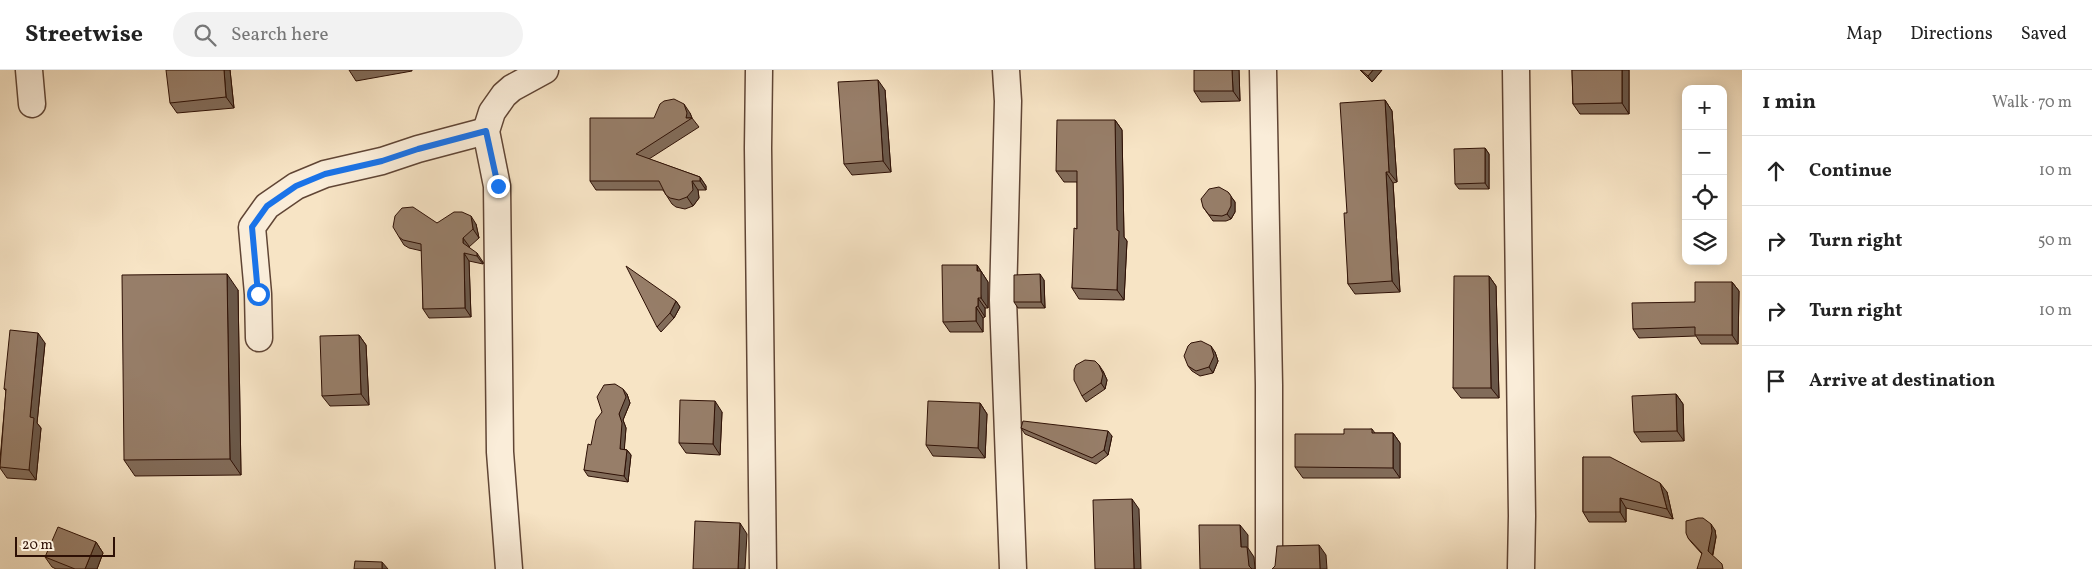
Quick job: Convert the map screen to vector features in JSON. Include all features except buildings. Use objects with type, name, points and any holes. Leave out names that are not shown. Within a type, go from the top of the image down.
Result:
[{"type":"street","points":[[30,70],[32,104]]},
{"type":"street","points":[[509,569],[500,452],[498,186],[486,131],[492,112],[508,91],[545,70]]},
{"type":"street","points":[[759,70],[758,148],[764,569]]},
{"type":"street","points":[[1006,70],[1008,101],[1004,300],[1013,569]]},
{"type":"street","points":[[1263,70],[1269,385],[1269,569]]},
{"type":"street","points":[[1516,70],[1522,516],[1521,569]]},
{"type":"street","points":[[259,338],[258,294],[252,227],[267,206],[296,186],[325,174],[382,161],[418,149],[486,131]]},
{"type":"route","points":[[258,294],[252,227],[267,206],[296,186],[325,174],[382,161],[418,149],[486,131],[498,186]]}]
